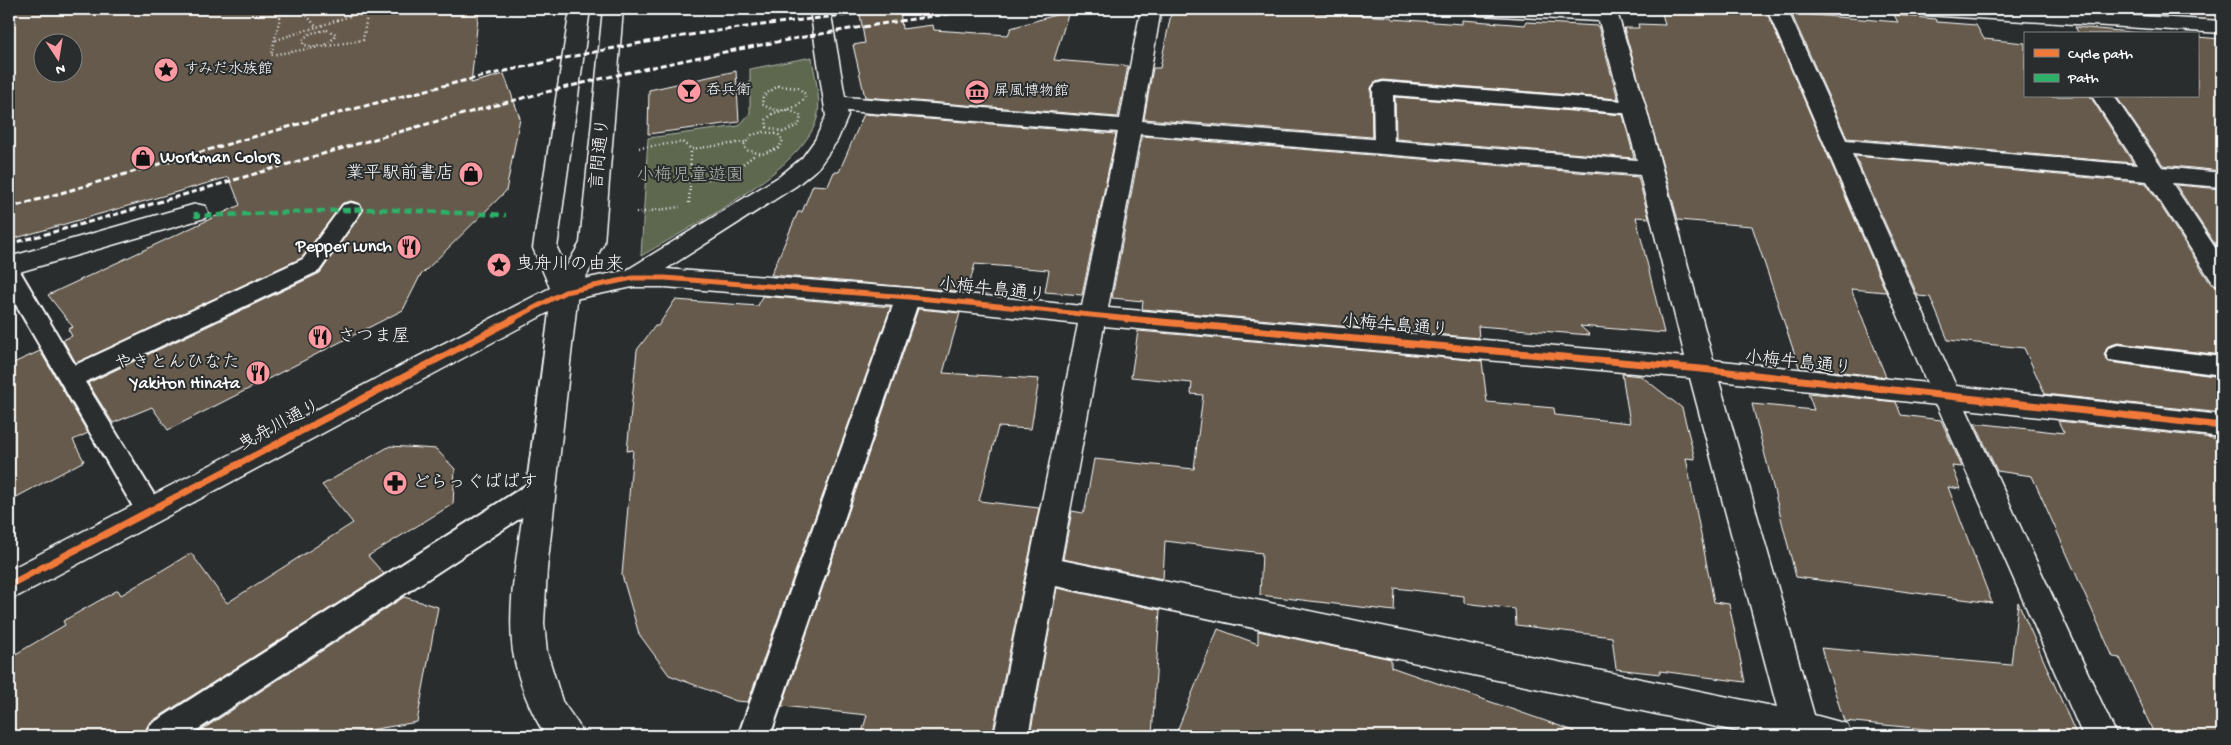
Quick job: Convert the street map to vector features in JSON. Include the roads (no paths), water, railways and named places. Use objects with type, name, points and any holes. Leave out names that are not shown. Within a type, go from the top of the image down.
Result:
[{"type":"street","points":[[566,736],[549,711],[530,652],[528,623],[531,569],[564,292],[545,248],[580,9]]},
{"type":"street","name":"言問通り","points":[[564,292],[592,243],[613,9]]},
{"type":"street","points":[[633,278],[788,181],[810,163],[826,141],[837,116],[820,9]]},
{"type":"street","points":[[1011,736],[1130,127],[1151,9]]},
{"type":"street","points":[[1479,9],[1596,16],[1608,10],[1635,108],[1701,369],[1800,732]]},
{"type":"street","points":[[1777,9],[1946,395],[2100,736]]},
{"type":"street","points":[[1925,9],[2222,27]]},
{"type":"street","points":[[2048,16],[2059,32]]},
{"type":"street","points":[[2104,98],[2222,277]]},
{"type":"street","points":[[835,103],[1650,168]]},
{"type":"street","points":[[1838,146],[2222,180]]},
{"type":"street","points":[[9,266],[196,212]]},
{"type":"street","name":"小梅牛島通り","points":[[564,292],[633,278],[692,280],[908,297],[1092,316],[1701,369],[2222,426]]},
{"type":"street","name":"曳舟川通り","points":[[9,585],[564,292]]},
{"type":"street","points":[[1042,570],[1800,732],[1835,736]]},
{"type":"lane","points":[[1384,147],[1383,88],[1635,108]]},
{"type":"lane","points":[[70,378],[311,265],[351,210]]},
{"type":"lane","points":[[9,272],[150,511]]},
{"type":"lane","points":[[754,736],[908,297]]},
{"type":"lane","points":[[2118,354],[2222,366]]},
{"type":"lane","points":[[161,736],[541,490]]},
{"type":"railway","points":[[9,208],[367,105],[512,70],[663,39],[898,9]]},
{"type":"railway","points":[[9,244],[394,133],[580,84],[694,58],[809,36],[983,9]]},
{"type":"railway","points":[[2169,9],[2222,12]]},
{"type":"place","name":"すみだ水族館","points":[[166,70]]},
{"type":"place","name":"呑兵衛","points":[[689,91]]},
{"type":"place","name":"屏風博物館","points":[[977,92]]},
{"type":"place","name":"Workman Colors","points":[[143,158]]},
{"type":"place","name":"業平駅前書店","points":[[471,174]]},
{"type":"place","name":"Pepper Lunch","points":[[409,247]]},
{"type":"place","name":"曳舟川の由来","points":[[499,265]]},
{"type":"place","name":"さつま屋","points":[[320,337]]},
{"type":"place","name":"やきとんひなた Yakiton Hinata","points":[[258,373]]},
{"type":"place","name":"どらっぐぱぱす","points":[[395,483]]},
{"type":"park label","name":"小梅児童遊園","points":[[690,176]]}]
